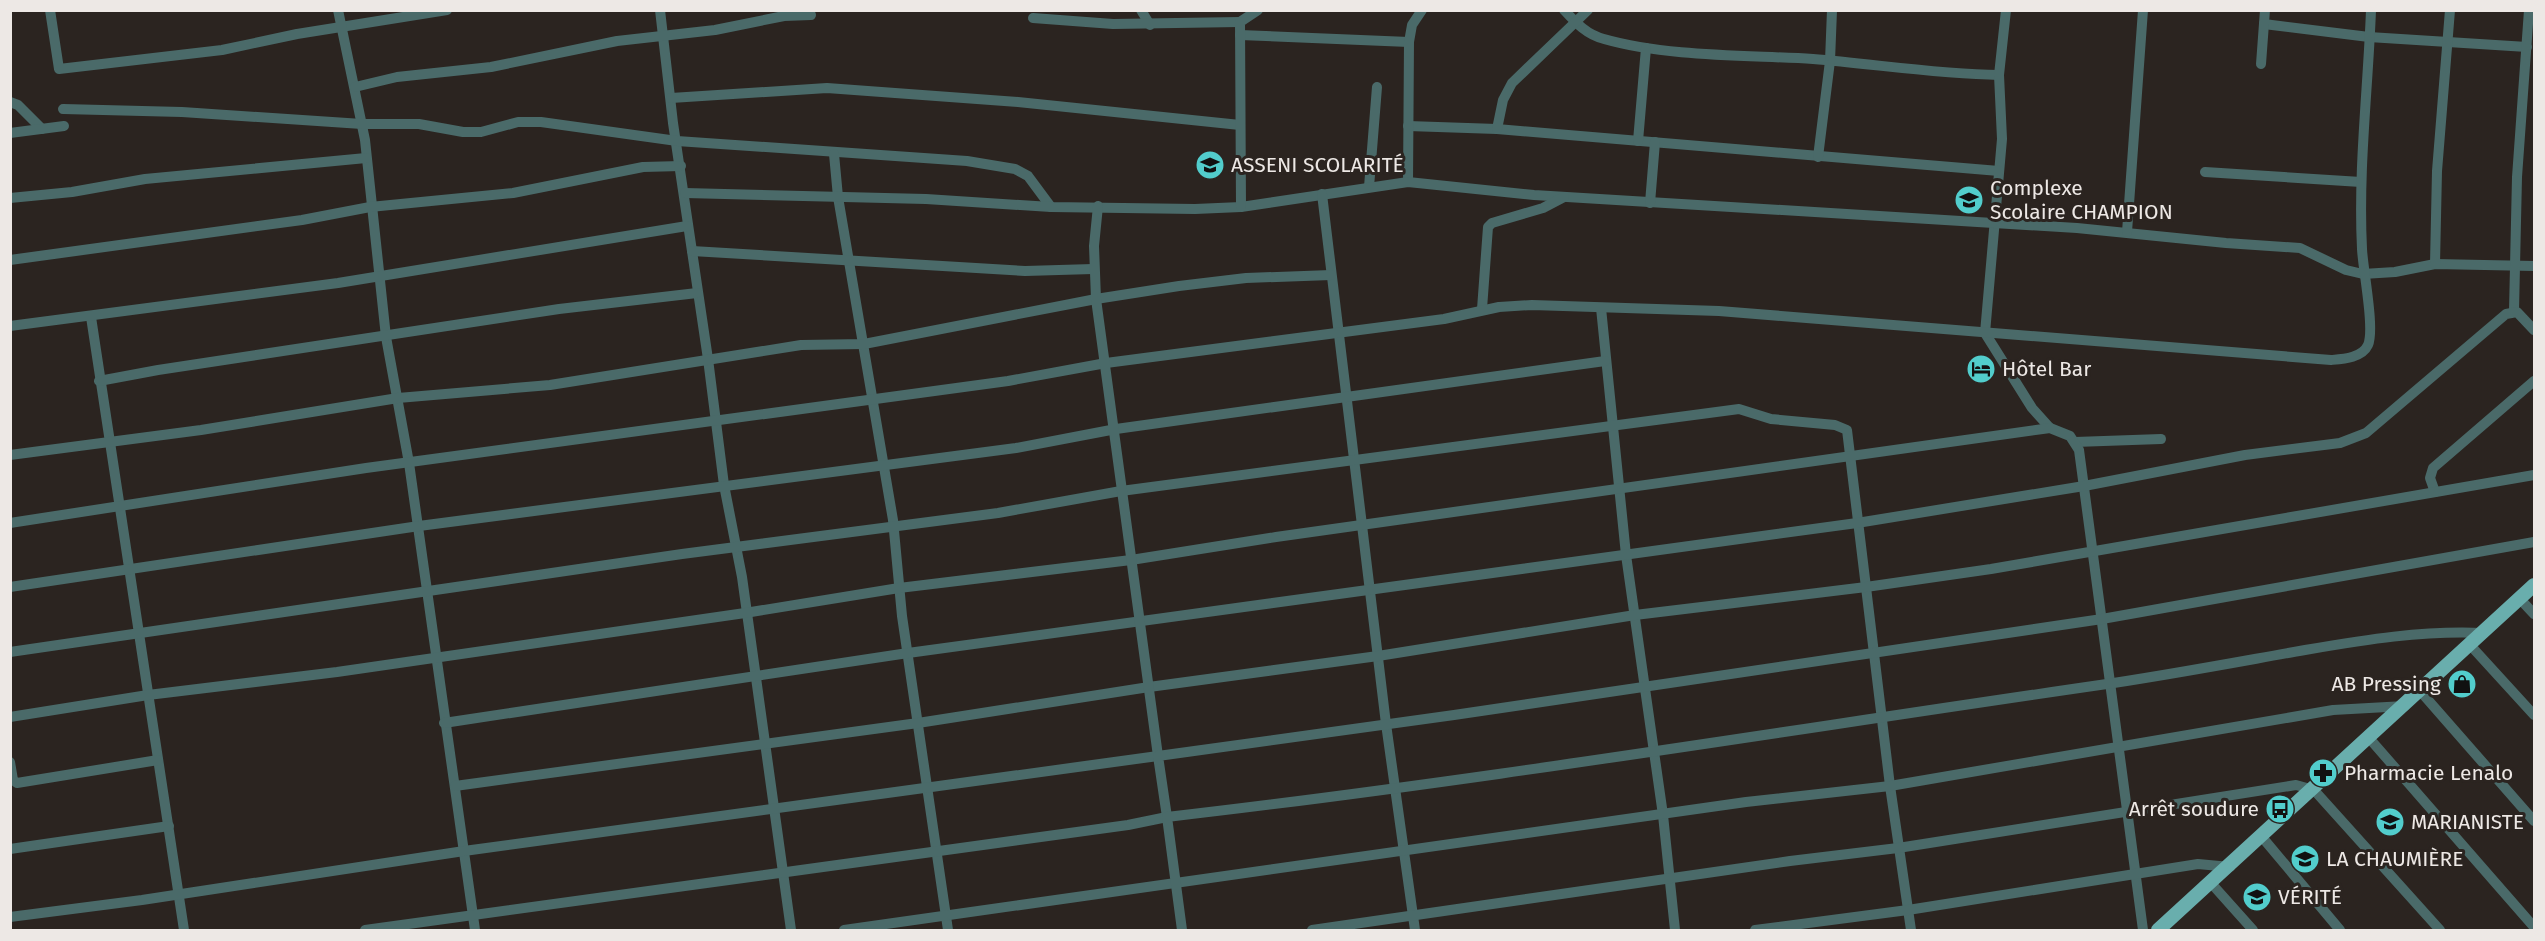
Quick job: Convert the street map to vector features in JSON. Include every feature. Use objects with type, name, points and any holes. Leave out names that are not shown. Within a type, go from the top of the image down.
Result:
[{"type":"main road","points":[[2158,930],[2230,867],[2535,585]]},
{"type":"street","points":[[50,10],[59,69],[222,50],[447,10]]},
{"type":"street","points":[[338,10],[362,124],[370,207],[381,274],[386,337],[419,526],[444,723],[475,930]]},
{"type":"street","points":[[660,10],[685,192],[687,226],[791,930]]},
{"type":"street","points":[[1141,10],[1150,25]]},
{"type":"street","points":[[1033,18],[1150,25],[1240,22],[1258,10]]},
{"type":"street","points":[[1408,182],[1409,42],[1412,24],[1422,10]]},
{"type":"street","points":[[1564,10],[1576,24],[1603,39],[1646,48],[1830,61],[1950,74],[1999,75]]},
{"type":"street","points":[[1497,129],[1503,100],[1512,83],[1588,10]]},
{"type":"street","points":[[1818,157],[1830,61],[1832,10]]},
{"type":"street","points":[[2006,10],[1999,75],[2002,138],[1985,333],[2032,408],[2050,428],[2070,436],[2075,442],[2084,486],[2143,930]]},
{"type":"street","points":[[2127,232],[2143,10]]},
{"type":"street","points":[[2261,64],[2265,10]]},
{"type":"street","points":[[10,523],[119,507],[179,495],[717,419],[1008,381],[1106,363],[1444,319],[1482,309],[1532,305],[1719,311],[2331,360],[2346,359],[2360,354],[2368,345],[2368,305],[2363,274],[2361,182],[2371,10]]},
{"type":"street","points":[[2435,264],[2437,171],[2450,10]]},
{"type":"street","points":[[2514,311],[2513,265],[2517,177],[2529,10]]},
{"type":"street","points":[[355,87],[398,77],[491,66],[617,41],[715,30],[783,16],[811,15]]},
{"type":"street","points":[[1240,22],[1241,207]]},
{"type":"street","points":[[2264,24],[2369,37],[2527,47]]},
{"type":"street","points":[[1240,35],[1409,42]]},
{"type":"street","points":[[1638,141],[1646,48]]},
{"type":"street","points":[[1370,187],[1377,87]]},
{"type":"street","points":[[671,98],[827,88],[1018,102],[1240,125]]},
{"type":"street","points":[[10,102],[18,105],[42,129]]},
{"type":"street","points":[[63,109],[182,112],[362,124],[419,124],[462,132],[481,132],[518,122],[541,122],[677,141],[834,154],[967,161],[1015,169],[1028,176],[1050,207]]},
{"type":"street","points":[[10,133],[64,126]]},
{"type":"street","points":[[1408,126],[1497,129],[1999,171]]},
{"type":"street","points":[[1650,203],[1655,142]]},
{"type":"street","points":[[834,154],[838,197],[884,464],[899,588],[948,930]]},
{"type":"street","points":[[10,198],[72,192],[145,179],[366,158]]},
{"type":"street","points":[[10,260],[302,220],[370,207],[513,193],[643,167],[681,166]]},
{"type":"street","points":[[2205,172],[2361,182]]},
{"type":"street","points":[[685,192],[982,201],[1050,207],[1195,209],[1241,207],[1408,182],[1564,197],[2127,232],[2300,248],[2346,270],[2363,274],[2395,272],[2435,264],[2535,266]]},
{"type":"street","points":[[1322,194],[1386,724],[1415,930]]},
{"type":"street","points":[[1482,309],[1488,227],[1492,223],[1544,208],[1564,197]]},
{"type":"street","points":[[1098,206],[1094,269],[1096,299],[1116,429],[1121,491],[1182,930]]},
{"type":"street","points":[[10,326],[91,317],[687,226]]},
{"type":"street","points":[[692,251],[1024,271],[1094,269]]},
{"type":"street","points":[[10,455],[201,430],[398,398],[550,385],[801,345],[864,344],[1096,299],[1246,278],[1331,275]]},
{"type":"street","points":[[99,381],[559,309],[697,293]]},
{"type":"street","points":[[1601,308],[1618,489],[1643,685],[1663,815],[1675,930]]},
{"type":"street","points":[[444,723],[908,653],[1857,523],[2084,486],[2246,455],[2353,440],[2366,433],[2506,314],[2514,311],[2521,314],[2535,330]]},
{"type":"street","points":[[91,317],[184,930]]},
{"type":"street","points":[[10,587],[419,526],[1016,448],[1116,429],[1605,361]]},
{"type":"street","points":[[2435,492],[2430,478],[2433,468],[2535,381]]},
{"type":"street","points":[[10,652],[735,547],[893,528],[1121,491],[1354,462],[1486,441],[1739,409],[1771,420],[1843,427],[1849,436],[1857,523],[1876,653],[1890,786],[1911,930]]},
{"type":"street","points":[[10,717],[148,695],[282,680],[745,613],[899,588],[1131,560],[1362,525],[2050,428]]},
{"type":"street","points":[[2075,442],[2161,439]]},
{"type":"street","points":[[455,786],[918,723],[1149,687],[1378,656],[1635,615],[1866,587],[2093,551],[2535,475]]},
{"type":"street","points":[[10,916],[464,850],[1158,756],[1876,653],[2102,619],[2535,543]]},
{"type":"street","points":[[2520,599],[2535,614]]},
{"type":"street","points":[[365,930],[784,874],[1128,825],[1167,817],[1882,719],[2109,684],[2350,642],[2441,631],[2484,633]]},
{"type":"street","points":[[2471,646],[2535,715]]},
{"type":"street","points":[[2421,692],[2535,821]]},
{"type":"street","points":[[844,930],[1746,802],[1890,786],[2118,749],[2333,710],[2405,706]]},
{"type":"street","points":[[2370,738],[2535,927]]},
{"type":"street","points":[[10,762],[14,780],[17,783],[158,760]]},
{"type":"street","points":[[1312,930],[1790,861],[1898,848],[2296,785],[2314,790],[2440,930]]},
{"type":"street","points":[[10,849],[169,826]]},
{"type":"street","points":[[2262,837],[2340,930]]},
{"type":"street","points":[[1755,930],[1908,910],[2198,864],[2230,867]]},
{"type":"street","points":[[2211,883],[2253,930]]},
{"type":"place","name":"ASSENI SCOLARITÉ","points":[[1210,165]]},
{"type":"place","name":"Complexe Scolaire CHAMPION","points":[[1969,200]]},
{"type":"place","name":"Hôtel Bar","points":[[1981,369]]},
{"type":"place","name":"AB Pressing","points":[[2462,684]]},
{"type":"place","name":"Pharmacie Lenalo","points":[[2323,773]]},
{"type":"place","name":"Arrêt soudure","points":[[2280,809]]},
{"type":"place","name":"MARIANISTE","points":[[2390,822]]},
{"type":"place","name":"LA CHAUMIÈRE","points":[[2305,859]]},
{"type":"place","name":"VÉRITÉ","points":[[2257,897]]}]
